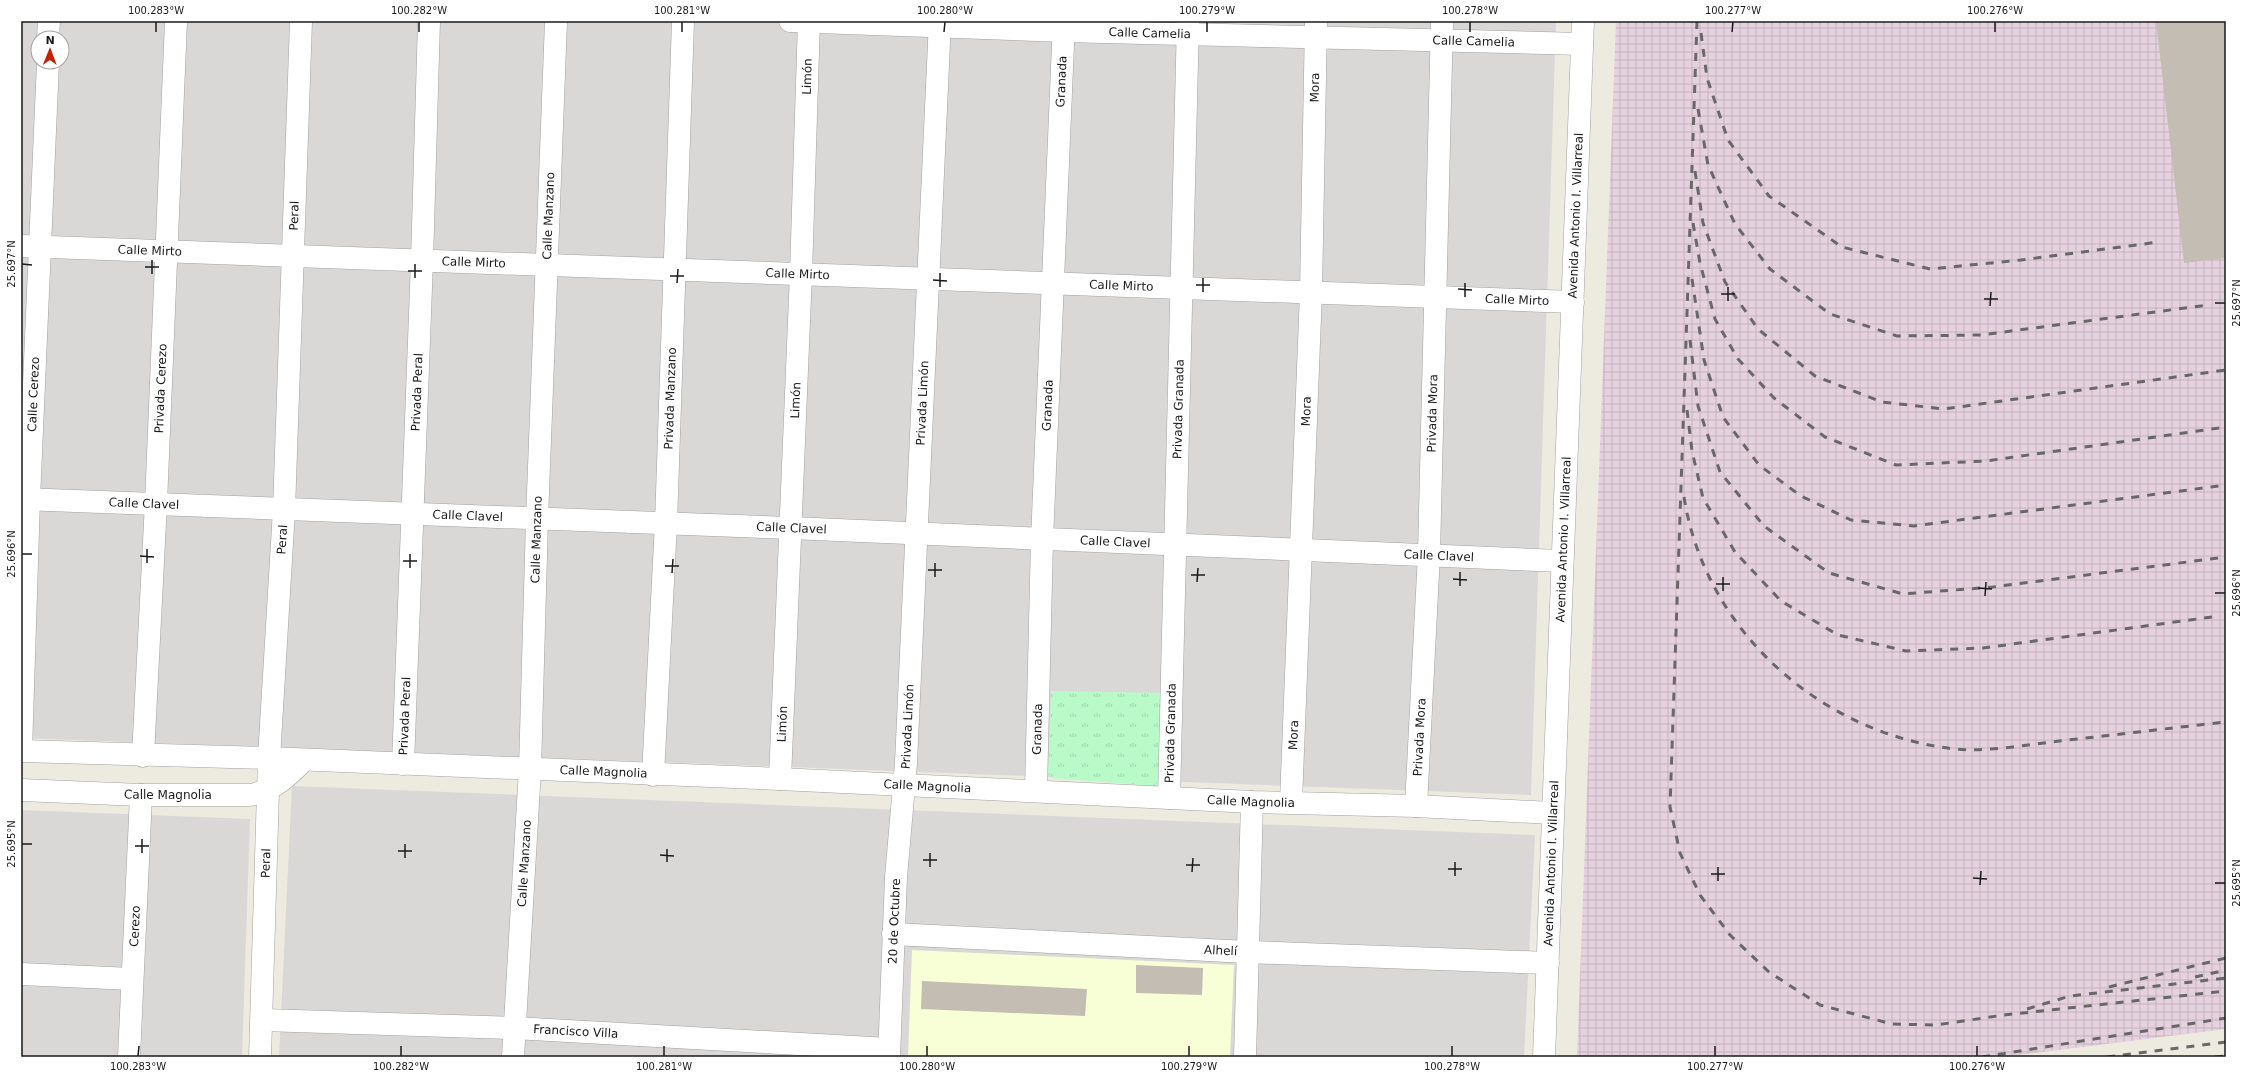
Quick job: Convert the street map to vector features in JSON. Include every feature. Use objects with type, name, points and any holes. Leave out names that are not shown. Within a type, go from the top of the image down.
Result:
[{"type":"street","name":"Privada Cerezo","points":[[143,756],[156,503],[165,251],[176,21]]},
{"type":"street","name":"Peral","points":[[260,1057],[269,758],[284,510],[301,21]]},
{"type":"street","name":"Privada Peral","points":[[402,764],[422,261],[428,21]]},
{"type":"street","name":"Calle Manzano","points":[[513,1057],[530,769],[537,519],[548,264],[556,21]]},
{"type":"street","name":"Privada Manzano","points":[[653,775],[666,523],[683,21]]},
{"type":"street","name":"Calle Camelia","points":[[790,21],[1442,31],[1582,44]]},
{"type":"street","name":"Limón","points":[[780,779],[801,273],[808,21]]},
{"type":"street","name":"Avenida Antonio I. Villarreal","points":[[1544,1057],[1561,561],[1573,302],[1583,21]]},
{"type":"street","name":"Privada Limón","points":[[904,785],[940,23]]},
{"type":"street","name":"Granada","points":[[1036,790],[1042,540],[1064,26]]},
{"type":"street","name":"Privada Granada","points":[[1169,798],[1187,28]]},
{"type":"street","name":"Mora","points":[[1291,802],[1311,292],[1316,29]]},
{"type":"street","name":"Privada Mora","points":[[1416,806],[1429,554],[1442,31]]},
{"type":"street","name":"Calle Cerezo","points":[[21,751],[31,246],[47,70]]},
{"type":"street","name":"Calle Mirto","points":[[31,246],[1573,302]]},
{"type":"street","name":"Calle Clavel","points":[[25,499],[791,528],[1042,540],[1429,554],[1561,561]]},
{"type":"street","name":"Calle Magnolia","points":[[21,751],[143,756],[269,758],[303,761],[1036,790],[1252,802],[1416,806],[1552,813]]},
{"type":"street","name":"Calle Magnolia","points":[[21,790],[141,795],[242,795],[260,793],[269,789],[285,779],[303,761]]},
{"type":"street","name":"20 de Octubre","points":[[889,1053],[893,934],[904,785]]},
{"type":"street","name":"Cerezo","points":[[129,1057],[141,795]]},
{"type":"street","points":[[1245,1057],[1252,802]]},
{"type":"street","name":"Alhelí","points":[[893,934],[1248,952],[1548,963]]},
{"type":"street","points":[[21,974],[132,979]]},
{"type":"street","name":"Francisco Villa","points":[[262,1020],[514,1028],[747,1049],[889,1053]]},
{"type":"shaded area","points":[[21,21],[1556,21],[1531,795],[21,738]]},
{"type":"shaded area","points":[[1616,21],[2226,21],[2226,1029],[2003,1057],[1577,1057]]},
{"type":"shaded area","points":[[292,786],[1535,835],[1524,1057],[279,1057]]},
{"type":"shaded area","points":[[21,810],[250,819],[242,1057],[21,1057]]},
{"type":"shaded area","points":[[912,950],[1234,965],[1230,1057],[908,1057]]},
{"type":"green space","points":[[1051,691],[1164,693],[1160,779],[1156,786],[1052,778],[1048,773]]},
{"type":"building","points":[[2156,21],[2226,21],[2226,258],[2184,263]]},
{"type":"building","points":[[1136,965],[1203,968],[1202,995],[1136,993]]},
{"type":"building","points":[[922,981],[1087,989],[1085,1016],[921,1009]]},
{"type":"railway","points":[[1697,21],[1670,807],[1680,853],[1700,895],[1730,935],[1769,972],[1820,1005],[1892,1024],[1936,1025],[2004,1015],[2226,991]]},
{"type":"railway","points":[[1701,33],[1707,78],[1728,140],[1769,196],[1842,247],[1930,269],[2021,260],[2159,242]]},
{"type":"railway","points":[[1698,109],[1708,165],[1735,224],[1770,269],[1830,314],[1897,336],[1981,335],[2208,305]]},
{"type":"railway","points":[[1695,171],[1703,223],[1725,282],[1758,329],[1815,376],[1882,402],[1944,409],[2226,370]]},
{"type":"railway","points":[[1693,223],[1700,263],[1715,319],[1738,359],[1774,398],[1825,437],[1896,465],[1986,461],[2226,427]]},
{"type":"railway","points":[[1692,279],[1704,360],[1723,417],[1759,465],[1801,496],[1851,520],[1914,526],[2226,485]]},
{"type":"railway","points":[[1690,340],[1698,406],[1720,472],[1764,526],[1829,573],[1903,594],[1993,587],[2226,557]]},
{"type":"railway","points":[[1687,410],[1692,451],[1703,498],[1735,552],[1781,601],[1838,635],[1906,651],[1983,648],[2212,617]]},
{"type":"railway","points":[[1684,497],[1696,546],[1716,591],[1744,632],[1777,668],[1816,698],[1859,722],[1906,739],[1967,750],[2007,748],[2226,722]]},
{"type":"railway","points":[[2109,987],[2226,958]]},
{"type":"railway","points":[[2195,977],[2226,970]]},
{"type":"railway","points":[[2027,1009],[2070,996],[2226,978]]},
{"type":"railway","points":[[1982,1057],[2226,1018]]},
{"type":"railway","points":[[2107,1057],[2226,1042]]},
{"type":"railway","points":[[2215,1057],[2226,1056]]}]
